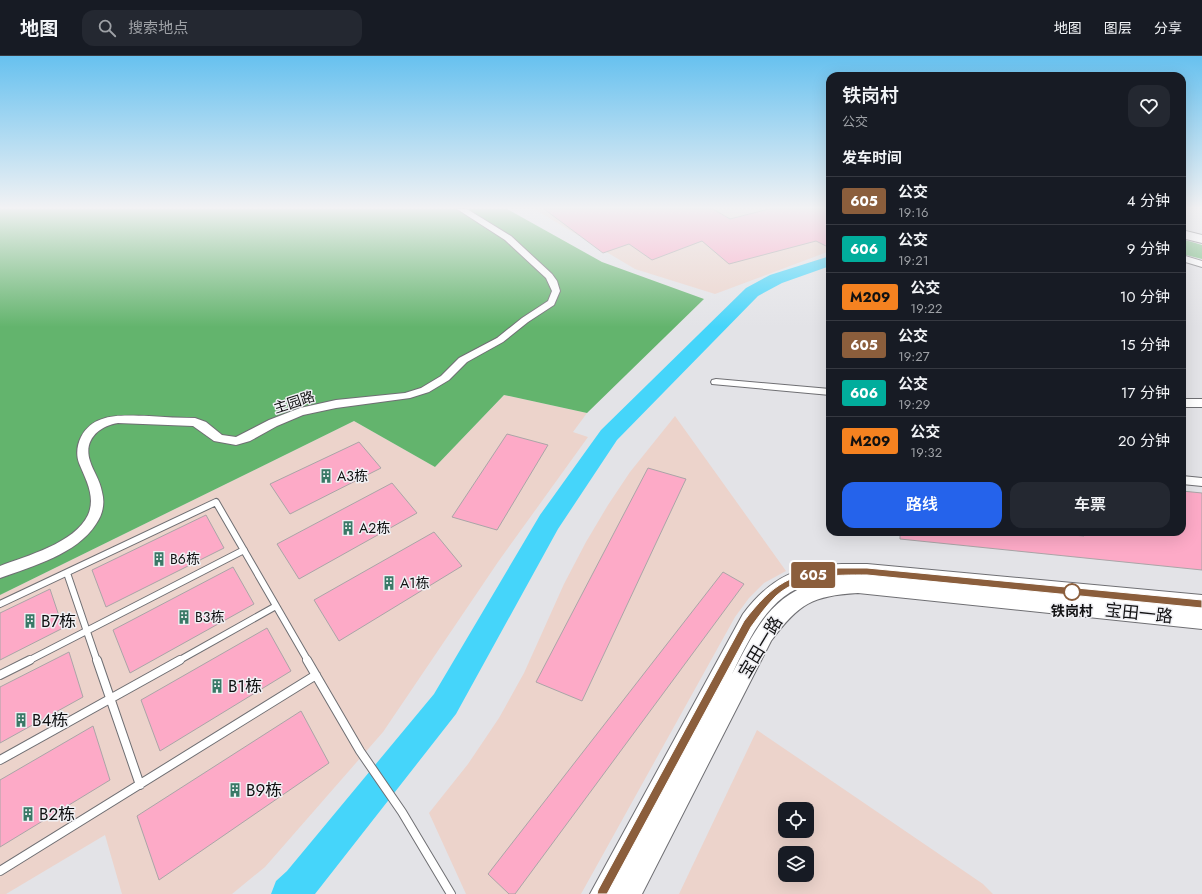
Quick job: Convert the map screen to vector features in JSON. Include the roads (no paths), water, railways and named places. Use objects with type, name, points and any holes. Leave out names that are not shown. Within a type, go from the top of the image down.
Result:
[{"type":"main road","name":"宝田一路","points":[[603,894],[747,624],[760,606],[774,592],[794,581],[838,571],[867,572],[1202,604]]},
{"type":"main road","name":"宝田一路","points":[[628,894],[764,634],[784,608],[802,595],[816,589],[834,586],[858,585],[1202,620]]},
{"type":"street","name":"主园路","points":[[0,572],[67,544],[78,536],[92,520],[98,503],[95,485],[83,456],[84,441],[87,434],[99,424],[108,420],[118,419],[195,422],[202,425],[218,438],[236,440],[246,438],[273,423],[300,412],[336,404],[406,396],[416,393],[436,384],[459,363],[500,340],[525,320],[551,303],[556,291],[553,281],[519,248]]},
{"type":"street","points":[[1186,259],[1201,264]]},
{"type":"street","points":[[716,382],[826,392]]},
{"type":"street","points":[[1186,403],[1202,403]]},
{"type":"street","points":[[1186,480],[1202,482]]},
{"type":"lane","points":[[0,604],[216,502],[360,751],[402,812],[451,894]]},
{"type":"lane","points":[[0,675],[244,550]]},
{"type":"lane","points":[[67,573],[140,785]]},
{"type":"lane","points":[[0,760],[276,606]]},
{"type":"lane","points":[[0,871],[316,675]]},
{"type":"waterway","points":[[289,894],[300,884],[445,704],[549,522],[609,435],[752,292],[776,279],[826,262]]},
{"type":"place","name":"A3栋","points":[[326,476]]},
{"type":"place","name":"A2栋","points":[[348,528]]},
{"type":"place","name":"B6栋","points":[[159,559]]},
{"type":"place","name":"A1栋","points":[[389,583]]},
{"type":"place","name":"铁岗村","points":[[1072,592]]},
{"type":"place","name":"B3栋","points":[[184,617]]},
{"type":"place","name":"B7栋","points":[[30,621]]},
{"type":"place","name":"B1栋","points":[[217,686]]},
{"type":"place","name":"B4栋","points":[[21,720]]},
{"type":"place","name":"B9栋","points":[[235,790]]},
{"type":"place","name":"B2栋","points":[[28,814]]}]
